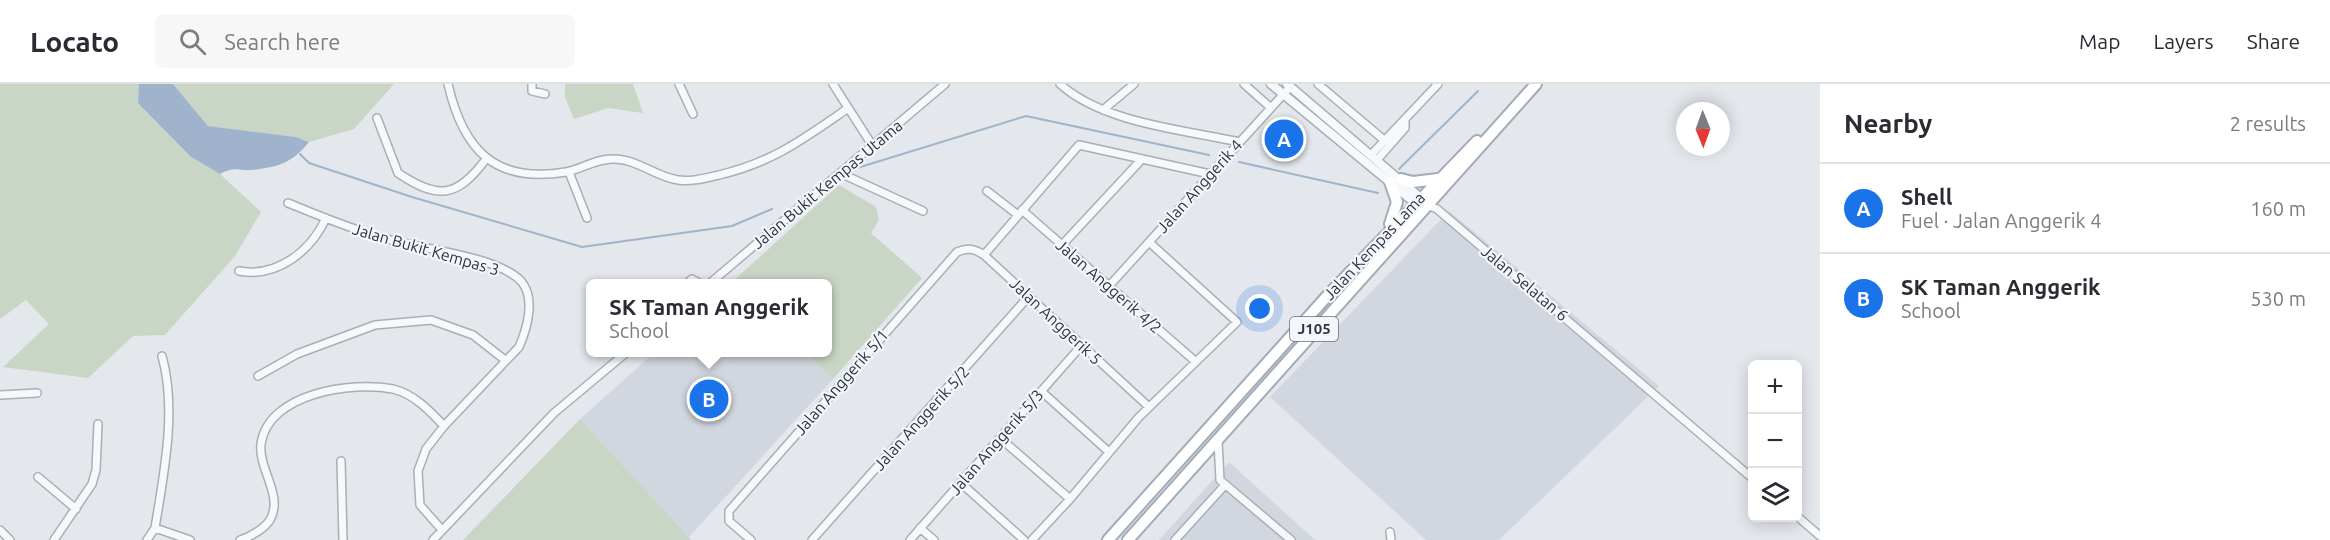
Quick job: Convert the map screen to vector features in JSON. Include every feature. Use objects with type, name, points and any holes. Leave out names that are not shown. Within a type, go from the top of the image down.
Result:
[{"type":"main road","name":"Jalan Kempas Lama","points":[[1109,540],[1387,233],[1484,144],[1536,84]]},
{"type":"main road","name":"Jalan Kempas Lama","points":[[1131,537],[1438,179],[1503,120]]},
{"type":"main road","points":[[1387,233],[1397,201],[1395,180],[1413,182],[1438,179]]},
{"type":"street","points":[[448,84],[459,121],[486,159],[506,169],[528,173],[568,172],[605,159],[616,159],[670,179],[699,180],[766,161],[847,109]]},
{"type":"street","points":[[532,84],[532,91],[545,94]]},
{"type":"street","points":[[679,84],[693,114]]},
{"type":"street","points":[[833,84],[872,145]]},
{"type":"street","name":"Jalan Bukit Kempas Utama","points":[[715,279],[945,84]]},
{"type":"street","points":[[1060,84],[1078,98],[1103,110],[1240,142]]},
{"type":"street","points":[[1103,110],[1134,84]]},
{"type":"street","points":[[1244,84],[1271,108]]},
{"type":"street","points":[[1271,84],[1420,201]]},
{"type":"street","points":[[1318,84],[1384,140]]},
{"type":"street","points":[[1424,84],[1432,91]]},
{"type":"street","points":[[1374,157],[1405,128],[1405,122],[1438,84]]},
{"type":"street","points":[[1289,85],[1374,157],[1395,180]]},
{"type":"street","name":"Jalan Anggerik 4","points":[[1109,286],[1271,108],[1289,85]]},
{"type":"street","points":[[377,118],[398,173],[432,191],[456,189],[466,184],[486,159]]},
{"type":"street","points":[[1374,157],[1384,140],[1400,122],[1405,122]]},
{"type":"street","points":[[984,255],[1079,145],[1210,174]]},
{"type":"street","points":[[1062,245],[1142,159]]},
{"type":"street","points":[[568,172],[587,218]]},
{"type":"street","points":[[840,173],[923,210]]},
{"type":"street","name":"Jalan Anggerik 4/2","points":[[987,191],[1020,212],[1062,245],[1196,362]]},
{"type":"street","name":"Jalan Selatan 6","points":[[1420,201],[1437,209],[1748,475]]},
{"type":"street","name":"Jalan Bukit Kempas 3","points":[[288,203],[388,240],[477,260],[508,272],[522,282],[528,303],[525,333],[519,347],[444,426],[426,449],[418,471],[420,504],[442,530]]},
{"type":"street","points":[[239,271],[273,268],[295,258],[309,247],[326,218]]},
{"type":"street","points":[[1032,540],[1149,407],[1237,322],[1149,242]]},
{"type":"street","name":"Jalan Anggerik 5/1","points":[[751,540],[729,521],[728,514],[830,394],[957,252],[969,248],[984,255]]},
{"type":"street","name":"Jalan Anggerik 5","points":[[984,255],[1149,407]]},
{"type":"street","name":"Jalan Anggerik 5/2","points":[[812,540],[1029,296]]},
{"type":"street","points":[[258,376],[297,354],[375,325],[431,320],[473,335],[506,360]]},
{"type":"street","name":"Jalan Anggerik 5/3","points":[[910,540],[1082,345]]},
{"type":"street","points":[[147,540],[155,528],[162,484],[169,401],[167,375],[162,356]]},
{"type":"street","points":[[433,540],[554,413],[621,357]]},
{"type":"street","points":[[240,540],[261,530],[270,519],[274,499],[262,460],[261,444],[267,429],[284,408],[319,392],[337,388],[394,389],[413,398],[444,426]]},
{"type":"street","points":[[1041,391],[1109,452]]},
{"type":"street","points":[[0,395],[37,393]]},
{"type":"street","points":[[54,540],[92,484],[96,470],[98,424]]},
{"type":"street","points":[[1228,425],[1217,442],[1220,480],[1291,540]]},
{"type":"street","points":[[1000,438],[1070,499]]},
{"type":"street","points":[[341,460],[343,540]]},
{"type":"street","points":[[38,477],[76,509]]},
{"type":"street","points":[[961,483],[1024,540]]},
{"type":"street","points":[[1175,540],[1224,485]]},
{"type":"street","points":[[1802,521],[1820,536]]},
{"type":"street","points":[[155,528],[190,540]]},
{"type":"street","points":[[920,528],[934,540]]},
{"type":"street","points":[[0,530],[10,540]]},
{"type":"shaded area","points":[[1449,211],[1659,386],[1499,540],[1426,540],[1270,397]]},
{"type":"shaded area","points":[[650,357],[810,357],[833,379],[688,538],[580,419]]},
{"type":"shaded area","points":[[1229,462],[1315,540],[1159,540]]},
{"type":"green space","points":[[0,84],[139,84],[139,103],[191,157],[220,174],[261,212],[235,256],[165,335],[133,336],[88,378],[3,367],[49,324],[26,300],[0,319]]},
{"type":"green space","points":[[173,84],[394,84],[354,129],[309,142],[296,137],[208,126]]},
{"type":"green space","points":[[565,84],[633,84],[643,113],[608,108],[574,119],[565,97]]},
{"type":"green space","points":[[839,185],[876,207],[879,220],[871,233],[922,278],[833,379],[810,357],[832,357],[832,279],[735,279]]},
{"type":"green space","points":[[580,419],[691,540],[463,540]]},
{"type":"water","points":[[139,84],[173,84],[208,126],[296,137],[309,142],[297,155],[284,163],[252,170],[233,169],[220,174],[191,157],[138,103]]},
{"type":"waterway","points":[[1399,169],[1478,91]]},
{"type":"waterway","points":[[857,168],[1026,116],[1209,155]]},
{"type":"waterway","points":[[300,154],[309,163],[412,197],[582,247],[732,226],[772,209]]},
{"type":"waterway","points":[[1239,162],[1378,193]]},
{"type":"place","name":"Shell","points":[[1284,139]]},
{"type":"place","name":"SK Taman Anggerik","points":[[709,399]]}]
